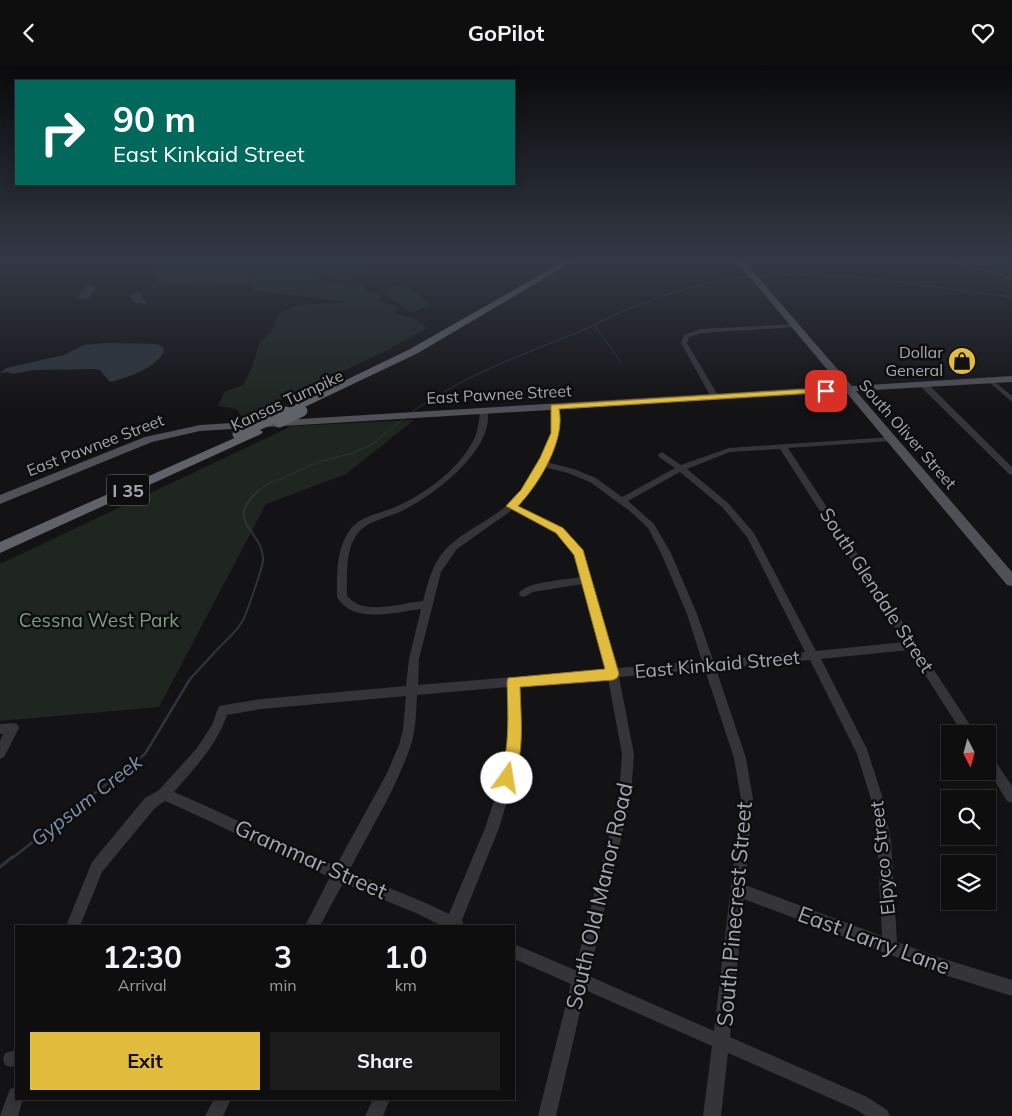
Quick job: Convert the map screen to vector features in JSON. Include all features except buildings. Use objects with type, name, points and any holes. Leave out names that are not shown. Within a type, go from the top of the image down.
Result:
[{"type":"highway","name":"Kansas Turnpike","points":[[0,540],[354,381],[414,351],[482,311]]},
{"type":"highway","name":"Kansas Turnpike","points":[[0,548],[360,385],[439,343],[492,311]]},
{"type":"main road","name":"South Oliver Street","points":[[782,311],[1012,581]]},
{"type":"main road","name":"East Pawnee Street","points":[[0,500],[137,444],[172,433],[216,426],[1012,379]]},
{"type":"street","points":[[715,397],[683,340],[690,334],[700,331],[795,326]]},
{"type":"street","points":[[990,380],[1012,400]]},
{"type":"street","points":[[923,384],[1012,472]]},
{"type":"street","points":[[313,925],[390,779],[405,745],[409,729],[413,691],[414,659],[436,571],[454,547],[511,506],[524,493],[542,464],[555,433],[557,417],[554,407]]},
{"type":"street","points":[[427,605],[369,609],[357,609],[348,605],[342,597],[346,546],[355,529],[364,522],[419,498],[445,480],[460,464],[480,435],[484,411]]},
{"type":"street","points":[[622,501],[681,469],[729,450],[891,439]]},
{"type":"street","name":"South Glendale Street","points":[[783,447],[964,725]]},
{"type":"street","name":"Elpyco Street","points":[[662,455],[725,505],[751,535],[863,753],[877,799],[884,841],[890,947]]},
{"type":"street","name":"South Pinecrest Street","points":[[542,464],[571,471],[594,480],[622,501],[650,526],[666,553],[692,614],[740,758],[747,799],[712,1116]]},
{"type":"street","name":"South Old Manor Road","points":[[511,506],[560,530],[579,553],[613,674],[628,754],[625,796],[547,1116]]},
{"type":"street","points":[[524,593],[531,589],[586,580]]},
{"type":"street","name":"East Kinkaid Street","points":[[164,795],[201,752],[217,728],[223,710],[261,704],[613,674],[912,645]]},
{"type":"street","points":[[454,925],[492,828],[513,762],[515,719],[513,682]]},
{"type":"street","points":[[0,729],[13,728],[0,753]]},
{"type":"street","points":[[996,772],[1012,797]]},
{"type":"street","points":[[73,925],[96,867],[150,803],[164,795]]},
{"type":"street","name":"Grammar Street","points":[[164,795],[209,813],[298,857],[423,909],[452,925]]},
{"type":"street","name":"East Larry Lane","points":[[737,889],[938,965],[1012,988]]},
{"type":"street","points":[[515,951],[721,1040],[861,1103],[881,1116]]},
{"type":"street","points":[[9,1116],[15,1098]]},
{"type":"street","points":[[214,1116],[222,1100]]},
{"type":"street","points":[[374,1116],[382,1100]]},
{"type":"green space","points":[[285,311],[396,311],[395,314],[414,318],[427,328],[388,350],[243,418],[236,409],[218,406],[224,392],[243,385],[251,370],[260,341],[270,333],[279,314]]},
{"type":"green space","name":"Cessna West Park","points":[[414,420],[346,474],[266,504],[159,707],[0,721],[0,564],[292,426]]},
{"type":"shaded area","points":[[106,343],[156,344],[163,347],[164,351],[149,367],[111,382],[100,370],[95,369],[33,370],[13,374],[8,372],[0,373],[6,368],[64,355],[84,345]]},
{"type":"waterway","name":"Gypsum Creek","points":[[412,412],[431,399],[472,377],[584,330],[624,311]]},
{"type":"waterway","points":[[595,326],[621,362]]},
{"type":"waterway","name":"Gypsum Creek","points":[[257,492],[264,486],[319,462],[353,453],[374,443],[404,418]]},
{"type":"waterway","name":"Gypsum Creek","points":[[213,654],[243,620],[262,565],[262,551],[244,519],[244,511],[248,502],[257,492]]},
{"type":"waterway","name":"Gypsum Creek","points":[[11,859],[145,754],[190,679],[214,653]]},
{"type":"waterway","name":"Gypsum Creek","points":[[0,867],[12,857]]},
{"type":"place","name":"Dollar General","points":[[962,361]]},
{"type":"route","points":[[507,778],[513,762],[515,719],[515,689],[513,682],[613,674],[579,553],[560,530],[511,506],[524,493],[545,458],[555,433],[557,417],[554,407],[826,391]]}]
